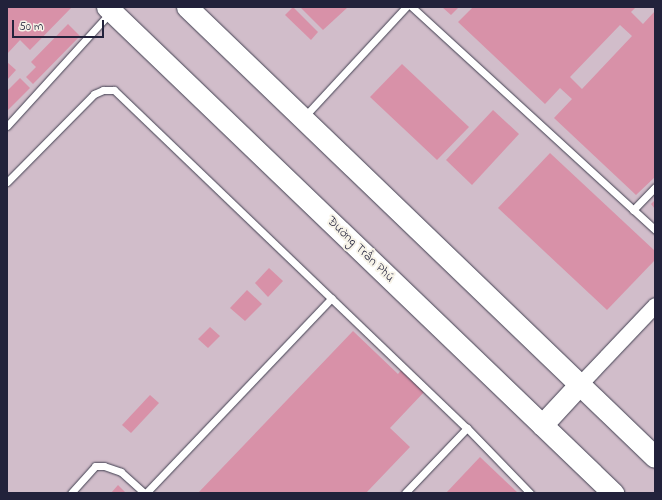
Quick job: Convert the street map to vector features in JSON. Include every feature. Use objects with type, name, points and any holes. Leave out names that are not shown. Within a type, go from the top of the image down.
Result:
[{"type":"main road","points":[[187,7],[655,456]]},
{"type":"main road","name":"Đường Trần Phú","points":[[110,9],[613,493]]},
{"type":"main road","points":[[542,425],[580,384]]},
{"type":"street","points":[[580,384],[655,305]]},
{"type":"lane","points":[[302,118],[406,7]]},
{"type":"lane","points":[[412,7],[655,230]]},
{"type":"lane","points":[[7,126],[110,9]]},
{"type":"lane","points":[[7,182],[94,94],[103,90],[114,90],[467,428],[530,493]]},
{"type":"lane","points":[[633,210],[655,187]]},
{"type":"lane","points":[[70,493],[96,466],[104,466],[121,472],[145,493],[332,298]]},
{"type":"lane","points":[[405,493],[467,428]]},
{"type":"shaded area","points":[[7,7],[655,7],[655,493],[7,493]]},
{"type":"building","points":[[7,7],[72,7],[30,50],[20,40],[7,54]]},
{"type":"building","points":[[293,7],[318,32],[311,40],[285,15]]},
{"type":"building","points":[[300,7],[348,7],[323,30]]},
{"type":"building","points":[[442,7],[459,7],[451,15]]},
{"type":"building","points":[[473,7],[636,7],[631,12],[643,24],[655,11],[655,177],[636,195],[554,118],[572,99],[560,88],[545,104],[458,22]],"holes":[[[620,25],[632,36],[582,89],[570,77]]]},
{"type":"building","points":[[68,24],[80,36],[33,84],[26,77],[36,67],[31,62]]},
{"type":"building","points":[[7,62],[16,70],[7,80]]},
{"type":"building","points":[[402,64],[469,127],[437,160],[370,97]]},
{"type":"building","points":[[20,78],[30,88],[7,111],[7,91]]},
{"type":"building","points":[[493,110],[519,134],[472,185],[446,160]]},
{"type":"building","points":[[550,153],[655,251],[655,260],[607,310],[498,208]]},
{"type":"building","points":[[655,200],[655,209],[651,204]]},
{"type":"building","points":[[269,268],[283,281],[268,297],[255,283]]},
{"type":"building","points":[[247,290],[262,304],[245,321],[230,308]]},
{"type":"building","points":[[210,327],[220,336],[208,348],[198,339]]},
{"type":"building","points":[[353,331],[398,374],[402,369],[425,391],[390,428],[410,447],[366,493],[198,493]]},
{"type":"building","points":[[150,395],[159,403],[131,433],[122,425]]},
{"type":"building","points":[[480,457],[518,493],[446,493]]},
{"type":"building","points":[[118,485],[126,493],[111,493]]}]
